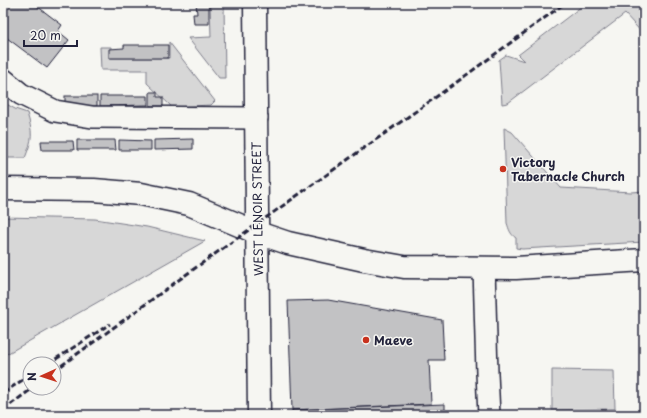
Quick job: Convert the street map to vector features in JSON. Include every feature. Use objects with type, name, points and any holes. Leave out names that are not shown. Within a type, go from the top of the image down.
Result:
[{"type":"main road","name":"WEST LENOIR STREET","points":[[255,3],[259,415]]},
{"type":"main road","points":[[3,189],[94,190],[141,194],[189,204],[258,233],[288,243],[364,260],[404,267],[530,268],[644,260]]},
{"type":"street","points":[[3,79],[21,94],[55,111],[92,117],[257,118]]},
{"type":"street","points":[[484,268],[489,415]]},
{"type":"shaded area","points":[[210,3],[224,3],[225,78],[219,78],[188,38],[211,37]]},
{"type":"shaded area","points":[[586,3],[644,3],[644,35],[625,14],[508,103],[502,104],[499,60],[506,55],[524,61],[518,55]]},
{"type":"shaded area","points":[[169,42],[215,101],[211,105],[172,107],[147,83],[147,70],[101,70],[100,47],[111,47],[111,58],[169,58]]},
{"type":"shaded area","points":[[3,102],[15,109],[27,113],[31,140],[25,158],[3,158]]},
{"type":"shaded area","points":[[504,128],[512,132],[561,188],[631,192],[644,191],[644,242],[522,249],[516,248],[516,238],[511,233],[507,223]]},
{"type":"shaded area","points":[[3,217],[95,219],[147,227],[205,241],[3,356]]},
{"type":"shaded area","points":[[552,370],[614,371],[615,409],[552,410]]},
{"type":"building","points":[[3,3],[33,3],[62,25],[58,31],[69,40],[47,68],[3,35]]},
{"type":"building","points":[[196,3],[209,3],[209,24],[194,24],[193,14],[197,14]]},
{"type":"building","points":[[124,45],[168,45],[168,58],[109,58],[109,49],[124,48]]},
{"type":"building","points":[[150,92],[157,92],[157,97],[163,97],[163,106],[150,106]]},
{"type":"building","points":[[65,96],[97,96],[97,106],[65,106]]},
{"type":"building","points":[[100,96],[148,96],[148,105],[100,106]]},
{"type":"building","points":[[193,139],[193,149],[154,150],[154,140]]},
{"type":"building","points":[[77,140],[115,140],[116,150],[77,150]]},
{"type":"building","points":[[119,140],[151,141],[151,150],[119,150]]},
{"type":"building","points":[[41,141],[73,141],[74,150],[42,150]]},
{"type":"building","name":"Maeve","points":[[328,300],[442,320],[444,360],[429,360],[431,404],[292,410],[288,301]]},
{"type":"building","points":[[445,404],[445,415],[292,415],[292,410]]},
{"type":"railway","points":[[62,365],[565,3]]},
{"type":"railway","points":[[60,356],[110,324]]},
{"type":"railway","points":[[3,393],[22,380]]},
{"type":"railway","points":[[3,410],[22,396]]},
{"type":"place","name":"Victory Tabernacle Church","points":[[503,169]]},
{"type":"place","name":"Maeve","points":[[366,340]]}]
